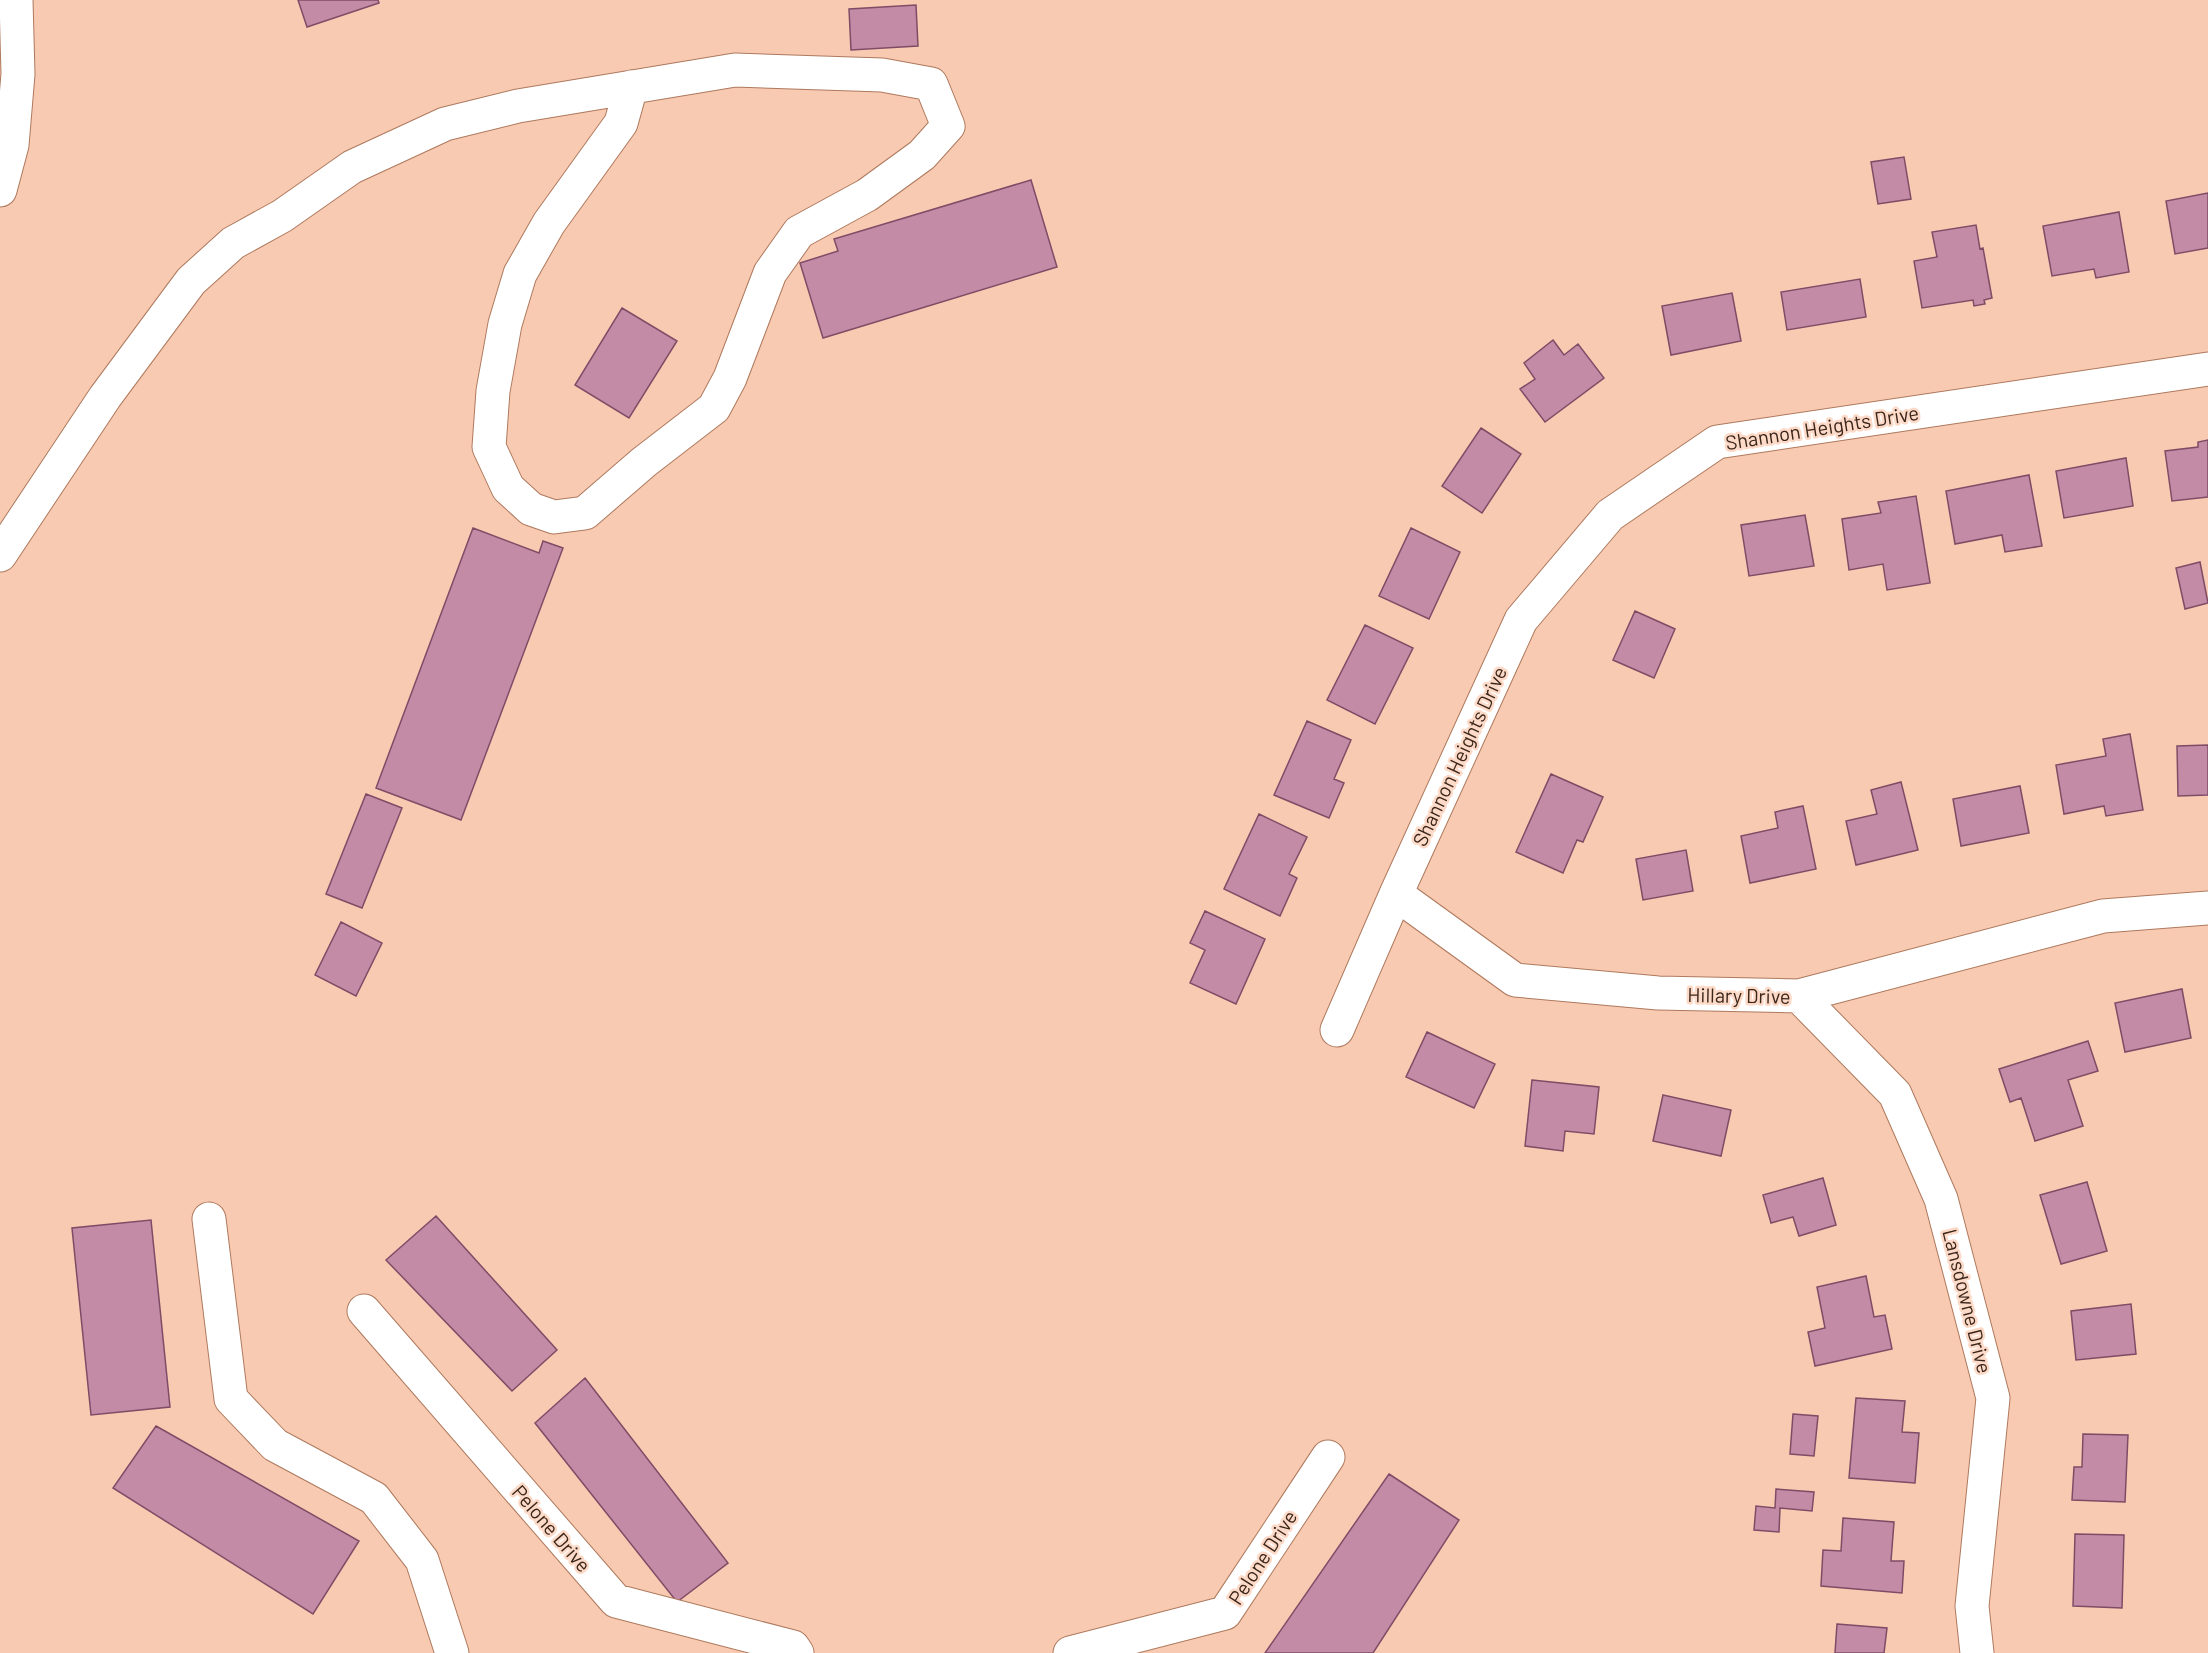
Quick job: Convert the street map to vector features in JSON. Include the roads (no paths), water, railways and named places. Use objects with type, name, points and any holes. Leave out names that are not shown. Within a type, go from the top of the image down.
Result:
[{"type":"street","points":[[0,190],[13,134],[18,74],[16,0]]},
{"type":"street","points":[[0,555],[105,397],[191,281],[233,243],[282,216],[352,167],[445,124],[518,106],[631,87],[735,70],[882,75],[932,84],[948,126],[922,155],[867,195],[799,232],[770,273],[730,378],[714,408],[644,462],[585,513],[554,518],[531,509],[508,488],[489,447],[493,391],[505,324],[520,274],[549,223],[621,123],[631,87]]},
{"type":"street","name":"Shannon Heights Drive","points":[[1337,1030],[1396,894],[1521,620],[1610,515],[1717,442],[2208,369]]},
{"type":"street","name":"Hillary Drive","points":[[1396,894],[1515,980],[1658,993],[1799,996],[2103,916],[2208,908]]},
{"type":"street","name":"Lansdowne Drive","points":[[1799,996],[1895,1094],[1941,1199],[1993,1398],[1972,1606],[1977,1653]]},
{"type":"street","points":[[209,1220],[231,1399],[275,1445],[374,1498],[422,1560],[452,1653]]},
{"type":"street","name":"Pelone Drive","points":[[364,1311],[616,1601],[793,1647],[797,1653]]},
{"type":"street","name":"Pelone Drive","points":[[1070,1653],[1225,1613],[1328,1457]]}]
